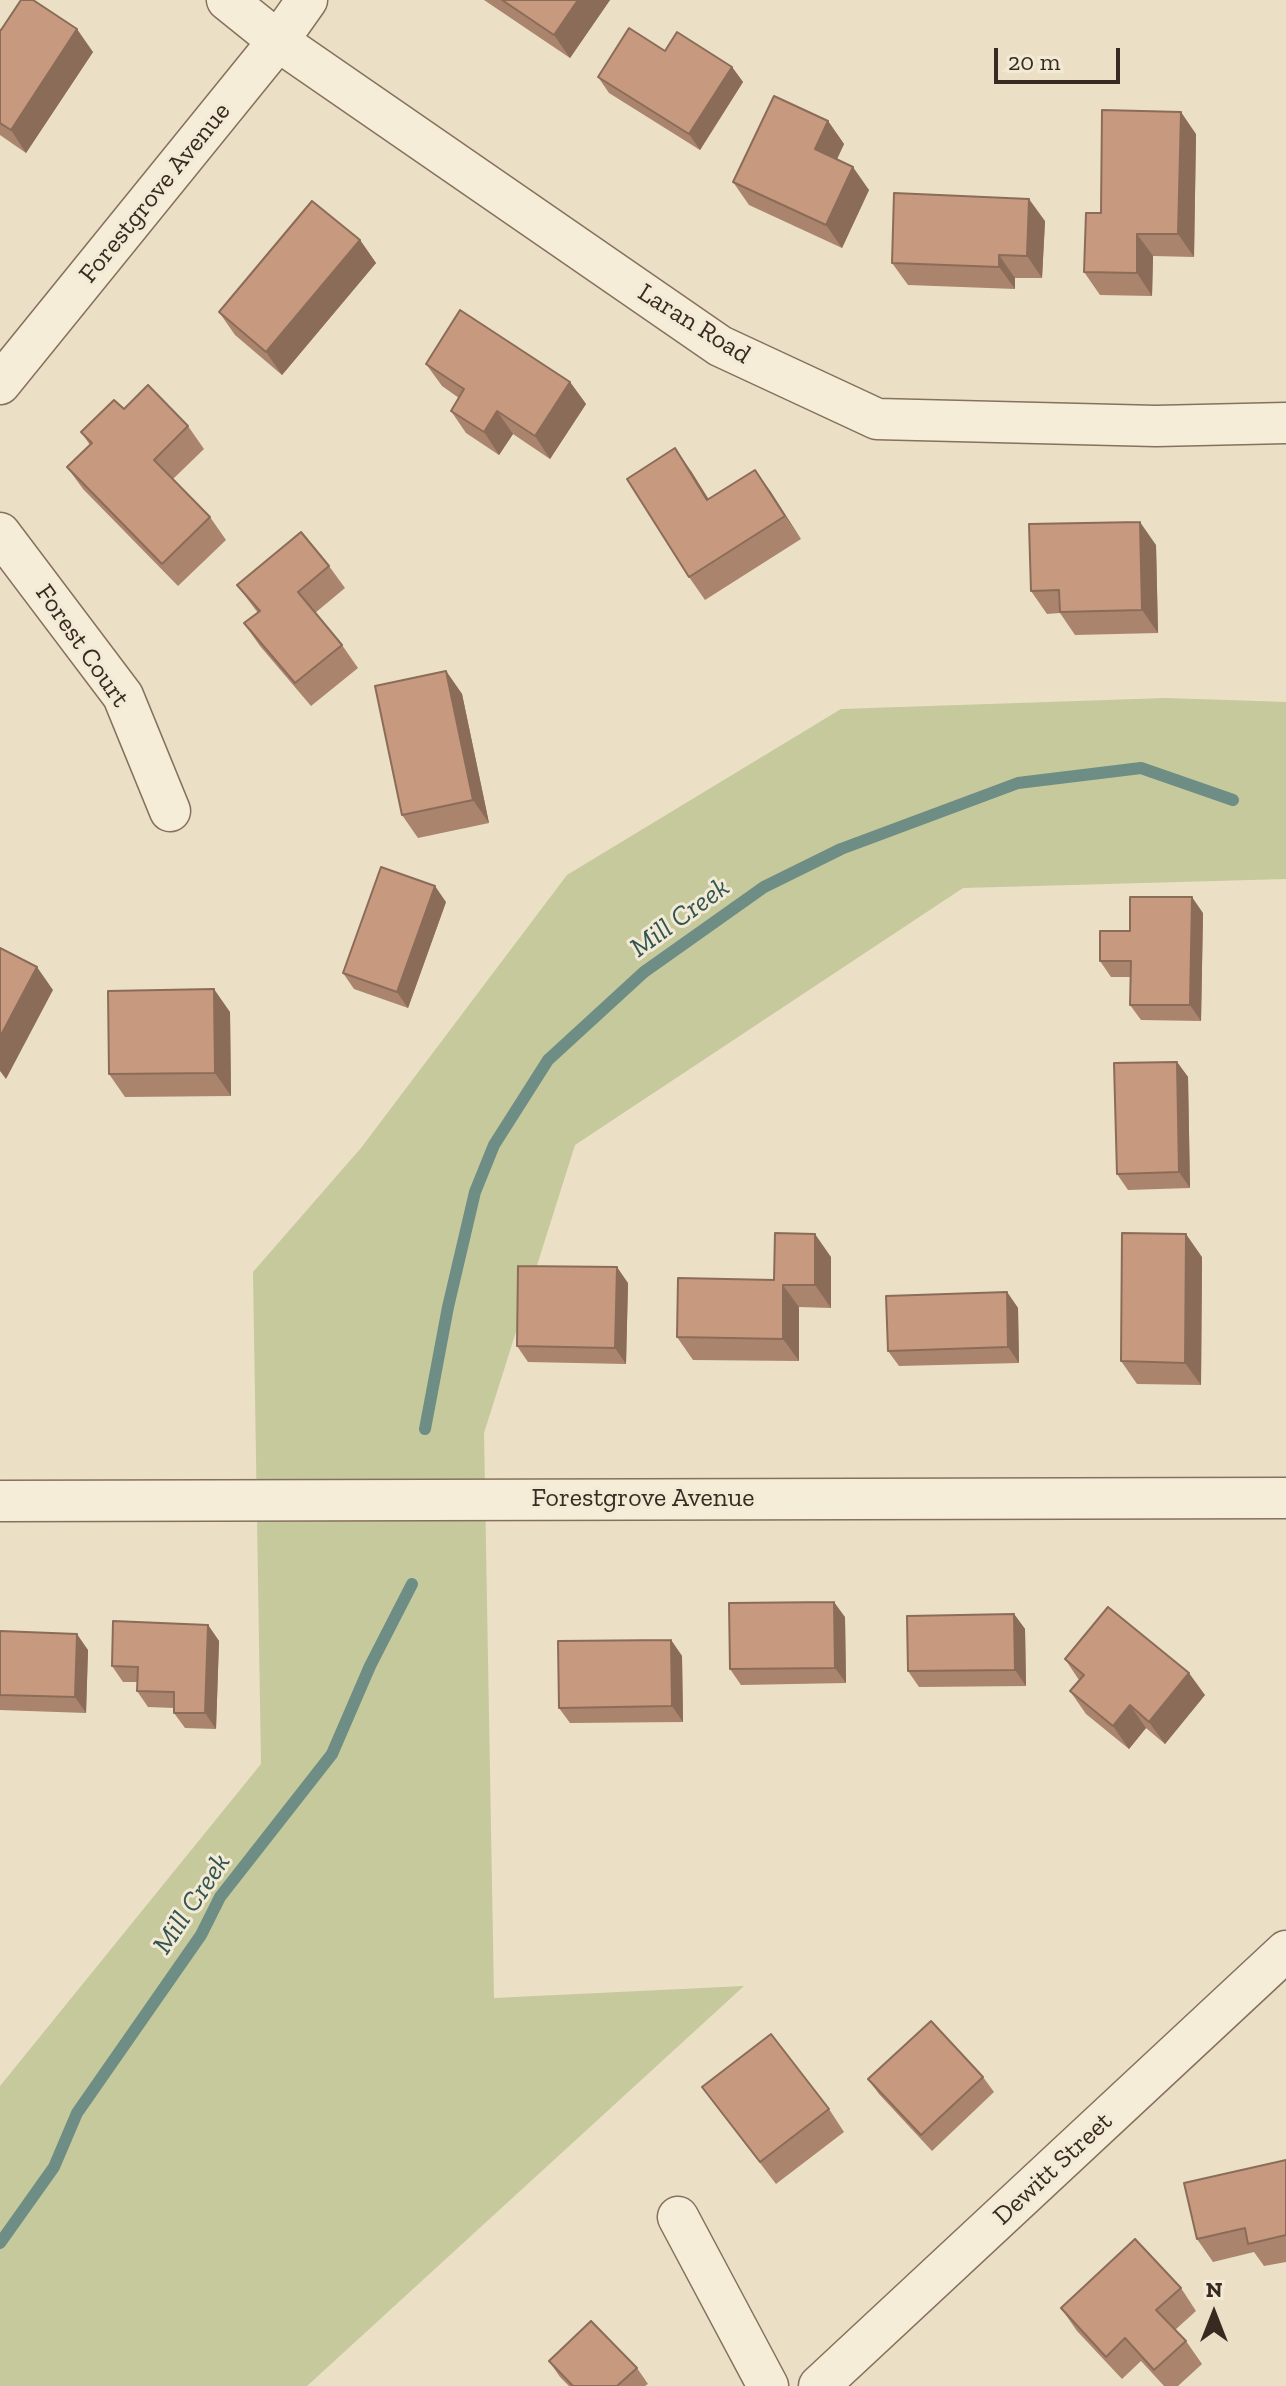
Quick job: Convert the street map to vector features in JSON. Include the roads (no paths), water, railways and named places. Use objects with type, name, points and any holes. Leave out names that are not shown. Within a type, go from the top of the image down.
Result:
[{"type":"street","name":"Laran Road","points":[[227,0],[278,41],[720,346],[877,419],[1156,426],[1286,423]]},
{"type":"street","name":"Forestgrove Avenue","points":[[0,384],[278,41],[307,0]]},
{"type":"street","name":"Forest Court","points":[[0,533],[123,696],[170,811]]},
{"type":"street","name":"Forestgrove Avenue","points":[[0,1501],[1286,1498]]},
{"type":"street","name":"Dewitt Street","points":[[819,2386],[1286,1951]]},
{"type":"street","points":[[678,2217],[768,2386]]},
{"type":"waterway","name":"Mill Creek","points":[[425,1429],[448,1307],[475,1192],[494,1145],[548,1060],[644,972],[764,887],[841,849],[1018,783],[1141,768],[1233,800]]},
{"type":"waterway","name":"Mill Creek","points":[[0,2243],[54,2167],[77,2113],[201,1935],[220,1897],[332,1754],[370,1666],[412,1584]]}]
